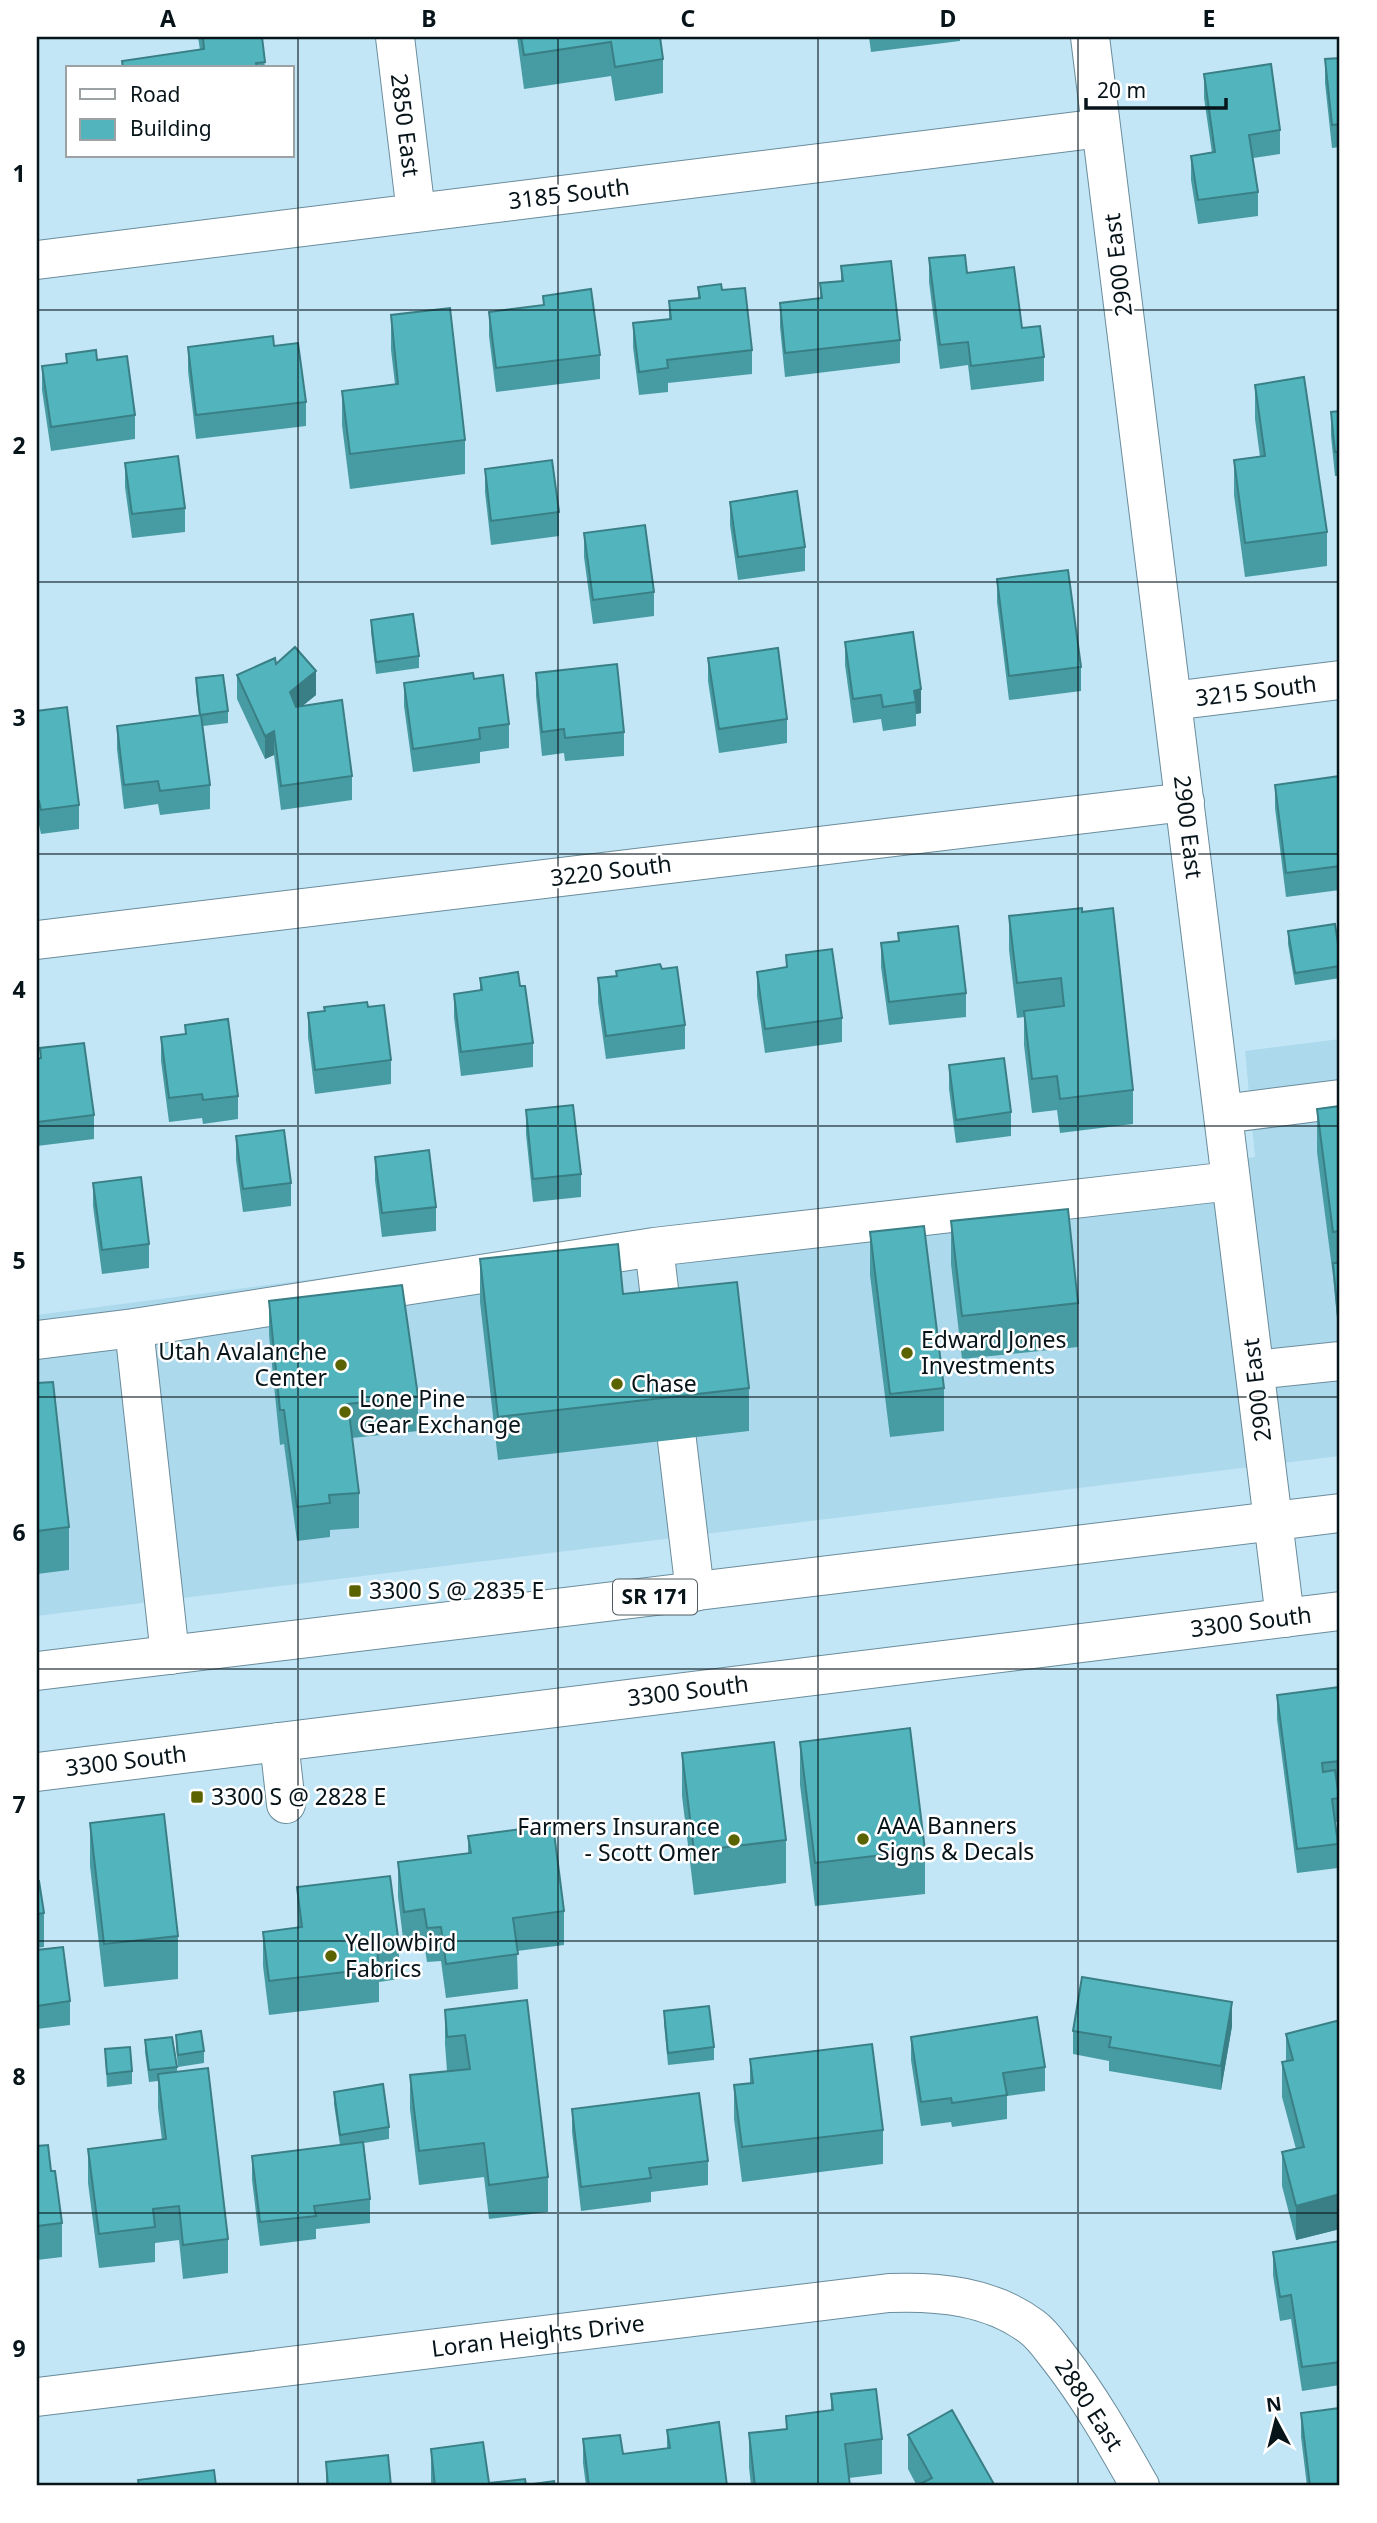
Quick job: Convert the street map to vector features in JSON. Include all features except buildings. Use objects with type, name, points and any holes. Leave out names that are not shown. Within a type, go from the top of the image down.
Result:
[{"type":"street","name":"2850 East","points":[[395,37],[416,212]]},
{"type":"street","name":"2900 East","points":[[1090,37],[1285,1618]]},
{"type":"street","name":"3185 South","points":[[37,260],[1101,128]]},
{"type":"street","name":"3215 South","points":[[1172,701],[1340,680]]},
{"type":"street","name":"3220 South","points":[[37,940],[1185,802]]},
{"type":"street","points":[[1223,1114],[1340,1099]]},
{"type":"street","points":[[37,1340],[134,1328],[654,1247],[1231,1181]]},
{"type":"street","points":[[654,1247],[695,1592]]},
{"type":"street","points":[[134,1328],[170,1655]]},
{"type":"street","points":[[1255,1370],[1340,1361]]},
{"type":"street","name":"SR 171","points":[[37,1671],[1340,1513]]},
{"type":"street","name":"3300 South","points":[[37,1772],[1340,1611]]},
{"type":"street","points":[[279,1742],[286,1804]]},
{"type":"street","name":"Loran Heights Drive","points":[[37,2397],[889,2293],[925,2291],[964,2297],[1000,2309],[1033,2327]]},
{"type":"street","name":"2880 East","points":[[1033,2327],[1096,2409],[1140,2486]]},
{"type":"shaded area","points":[[1340,1039],[1340,1456],[37,1616],[37,1315],[1255,1157],[1245,1051]]},
{"type":"place","name":"Edward Jones Investments","points":[[907,1353]]},
{"type":"place","name":"Utah Avalanche Center","points":[[341,1365]]},
{"type":"place","name":"Chase","points":[[617,1384]]},
{"type":"place","name":"Lone Pine Gear Exchange","points":[[345,1412]]},
{"type":"place","name":"3300 S @ 2835 E","points":[[355,1591]]},
{"type":"place","name":"3300 S @ 2828 E","points":[[197,1797]]},
{"type":"place","name":"AAA Banners Signs & Decals","points":[[863,1839]]},
{"type":"place","name":"Farmers Insurance - Scott Omer","points":[[734,1840]]},
{"type":"place","name":"Yellowbird Fabrics","points":[[331,1956]]}]
